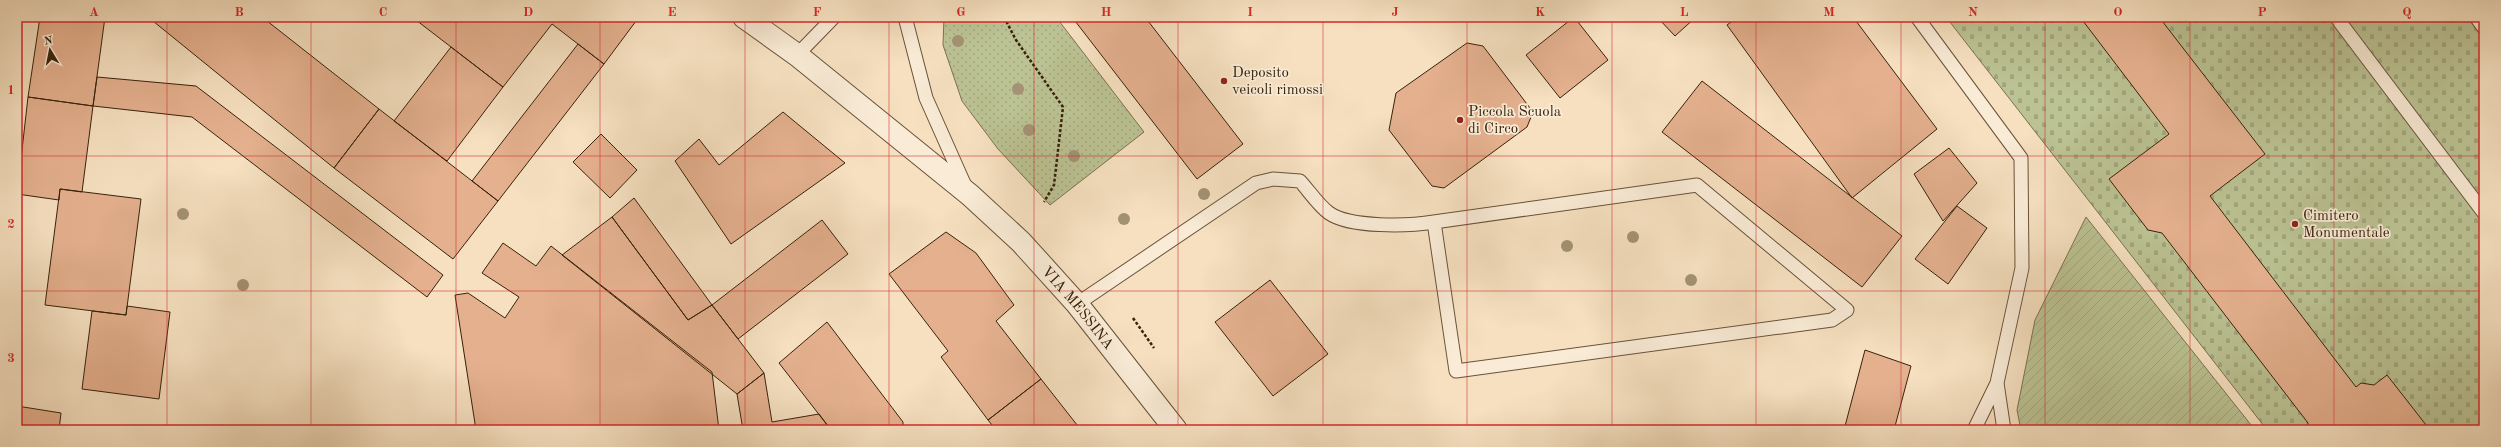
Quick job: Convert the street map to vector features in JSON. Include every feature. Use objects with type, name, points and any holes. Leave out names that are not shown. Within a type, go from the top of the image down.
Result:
[{"type":"street","name":"VIA MESSINA","points":[[744,17],[798,55],[970,195],[1021,242],[1077,304],[1176,430]]},
{"type":"lane","points":[[798,55],[834,17]]},
{"type":"lane","name":"VIA MESSINA","points":[[905,17],[926,98],[970,195]]},
{"type":"lane","points":[[1918,17],[2021,158],[2022,268],[1998,383],[1974,430]]},
{"type":"lane","points":[[2336,17],[2484,213]]},
{"type":"lane","points":[[2476,17],[2484,28]]},
{"type":"lane","points":[[1077,304],[1256,183],[1273,179],[1300,181],[1330,214],[1350,221],[1405,226],[1697,185],[1847,310],[1832,320],[1456,371],[1434,222]]},
{"type":"lane","points":[[1998,383],[2004,430]]},
{"type":"path","points":[[1004,17],[1016,40],[1063,107],[1054,185],[1044,202]]},
{"type":"path","points":[[1133,318],[1154,348]]},
{"type":"green space","points":[[944,17],[1056,17],[1144,132],[1050,205],[998,149],[962,101],[943,45]]},
{"type":"green space","name":"Cimitero Monumentale","points":[[1946,17],[2484,17],[2484,430],[2267,430]]},
{"type":"green space","points":[[2086,217],[2255,430],[2021,430],[2017,410],[2035,320]]},
{"type":"building","points":[[40,17],[105,17],[93,106],[28,97]]},
{"type":"building","points":[[148,17],[262,17],[379,109],[334,168]]},
{"type":"building","points":[[412,17],[639,17],[604,64],[552,24],[503,87]]},
{"type":"building","points":[[1072,17],[1145,17],[1243,144],[1197,179]]},
{"type":"building","points":[[1574,17],[1608,60],[1560,98],[1526,55]]},
{"type":"building","points":[[1657,17],[1696,17],[1675,36]]},
{"type":"building","points":[[1738,17],[1853,17],[1937,129],[1852,198],[1727,25]]},
{"type":"building","points":[[2080,17],[2159,17],[2265,154],[2210,196],[2356,387],[2361,383],[2374,385],[2387,375],[2430,430],[2307,430],[2308,423],[2162,233],[2148,230],[2109,179],[2169,134]]},
{"type":"building","name":"Piccola Scuola di Circo","points":[[1467,43],[1483,46],[1533,112],[1527,127],[1444,188],[1432,186],[1389,130],[1396,93]]},
{"type":"building","points":[[578,44],[604,64],[498,201],[472,181]]},
{"type":"building","points":[[451,47],[503,87],[447,161],[394,121]]},
{"type":"building","points":[[97,77],[196,86],[443,275],[427,297],[192,117],[93,106]]},
{"type":"building","points":[[1702,81],[1902,236],[1862,287],[1662,132]]},
{"type":"building","points":[[28,97],[93,106],[82,192],[60,189],[59,200],[17,194]]},
{"type":"building","points":[[379,109],[498,201],[453,259],[334,168]]},
{"type":"building","points":[[783,112],[845,163],[731,244],[675,161],[699,139],[719,165]]},
{"type":"building","points":[[601,134],[637,170],[610,198],[573,162]]},
{"type":"building","points":[[1949,148],[1977,183],[1943,221],[1914,174]]},
{"type":"building","points":[[60,189],[141,199],[126,315],[45,305]]},
{"type":"building","points":[[634,198],[712,305],[688,320],[612,217]]},
{"type":"building","points":[[1957,206],[1987,228],[1948,284],[1915,259]]},
{"type":"building","points":[[612,217],[688,320],[712,305],[764,373],[737,394],[562,255]]},
{"type":"building","points":[[822,220],[848,254],[738,339],[712,305]]},
{"type":"building","points":[[946,232],[976,253],[1014,305],[996,321],[1041,379],[988,420],[941,357],[948,351],[889,274]]},
{"type":"building","points":[[503,243],[536,266],[551,246],[712,372],[719,430],[476,430],[455,295],[468,293],[505,318],[519,297],[482,273]]},
{"type":"building","points":[[1270,280],[1328,354],[1273,396],[1215,322]]},
{"type":"building","points":[[127,306],[170,312],[159,399],[82,389],[92,311],[126,315]]},
{"type":"building","points":[[827,322],[903,422],[903,430],[831,430],[779,363]]},
{"type":"building","points":[[1865,350],[1911,366],[1894,430],[1844,430]]},
{"type":"building","points":[[764,373],[772,422],[819,414],[831,430],[743,430],[737,394]]},
{"type":"building","points":[[1041,379],[1081,430],[996,430],[988,420]]},
{"type":"building","points":[[17,406],[61,413],[59,430],[17,430]]},
{"type":"place","name":"Deposito veicoli rimossi","points":[[1224,81]]},
{"type":"place","name":"Piccola Scuola di Circo","points":[[1460,120]]},
{"type":"place","name":"Cimitero Monumentale","points":[[2295,224]]}]
